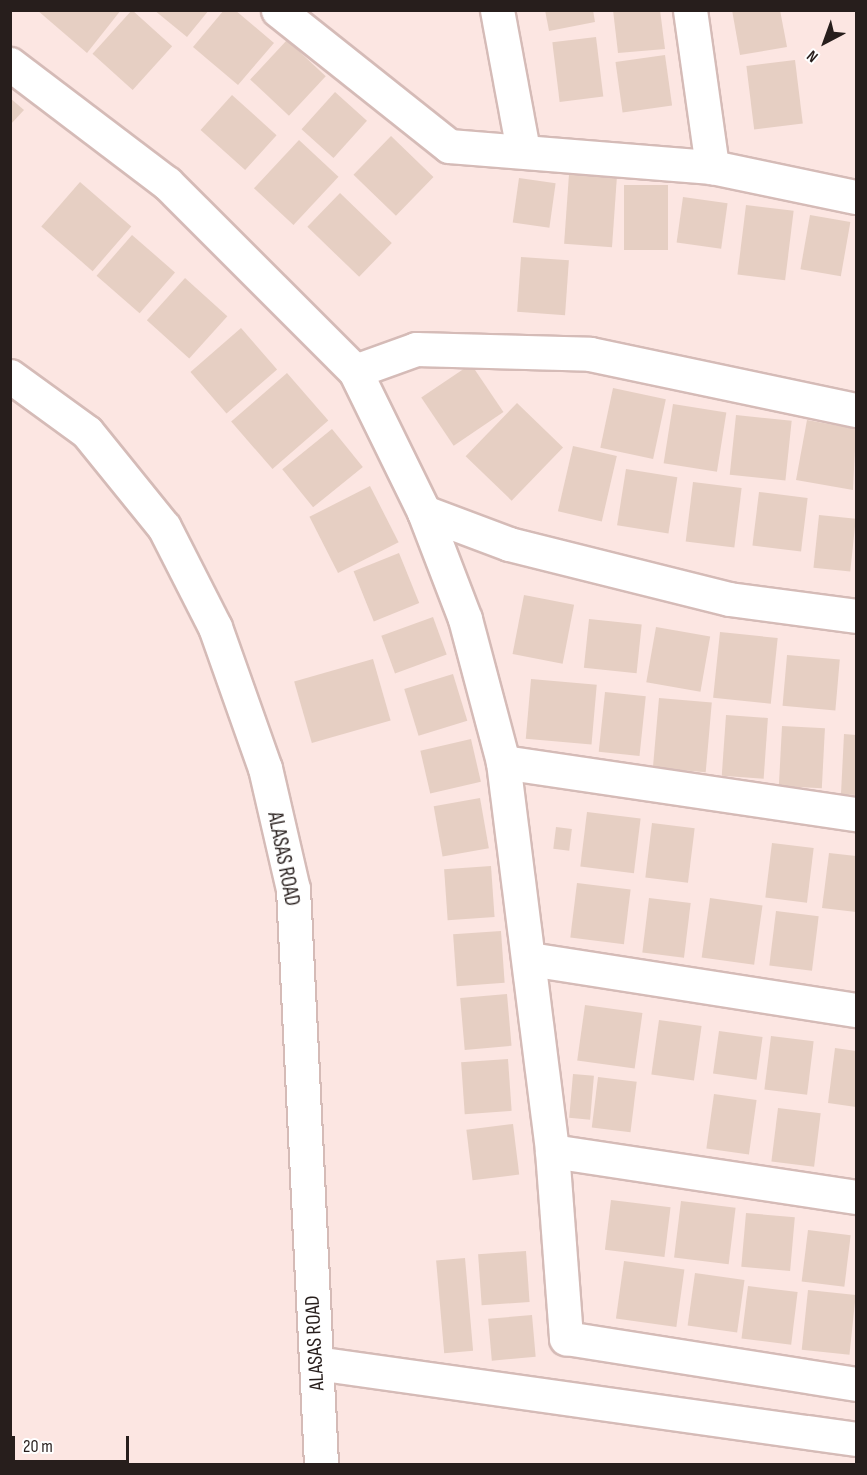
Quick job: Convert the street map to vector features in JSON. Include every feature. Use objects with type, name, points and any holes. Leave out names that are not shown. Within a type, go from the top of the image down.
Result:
[{"type":"street","points":[[278,10],[448,146],[523,150],[712,167],[856,197]]},
{"type":"street","points":[[497,10],[523,150]]},
{"type":"street","points":[[690,10],[712,167]]},
{"type":"street","points":[[10,64],[167,183],[355,370],[424,512],[465,619],[503,762],[530,959],[552,1151],[566,1338],[856,1384]]},
{"type":"street","points":[[355,370],[416,350],[590,354],[856,410]]},
{"type":"street","name":"ALASAS ROAD","points":[[10,376],[87,432],[164,527],[215,627],[265,768],[293,889],[321,1464]]},
{"type":"street","points":[[424,512],[509,544],[729,599],[856,616]]},
{"type":"street","points":[[503,762],[856,814]]},
{"type":"street","points":[[530,959],[856,1010]]},
{"type":"street","points":[[552,1151],[856,1197]]},
{"type":"street","points":[[316,1363],[856,1439]]},
{"type":"building","points":[[37,10],[121,10],[87,53]]},
{"type":"building","points":[[132,10],[172,46],[133,90],[93,54]]},
{"type":"building","points":[[154,10],[209,10],[187,37]]},
{"type":"building","points":[[224,10],[235,10],[274,43],[238,85],[193,47]]},
{"type":"building","points":[[545,10],[593,10],[595,22],[549,31]]},
{"type":"building","points":[[613,10],[660,10],[665,49],[618,53]]},
{"type":"building","points":[[732,10],[780,10],[787,47],[740,55]]},
{"type":"building","points":[[596,37],[603,97],[560,102],[552,42]]},
{"type":"building","points":[[287,40],[326,76],[289,116],[250,79]]},
{"type":"building","points":[[665,55],[672,106],[623,112],[615,62]]},
{"type":"building","points":[[795,60],[803,124],[754,129],[746,66]]},
{"type":"building","points":[[335,92],[367,121],[333,158],[302,129]]},
{"type":"building","points":[[232,95],[277,135],[245,170],[201,130]]},
{"type":"building","points":[[10,98],[24,110],[10,125]]},
{"type":"building","points":[[391,136],[433,177],[396,216],[353,175]]},
{"type":"building","points":[[299,140],[338,177],[293,225],[254,188]]},
{"type":"building","points":[[569,174],[617,177],[612,247],[564,244]]},
{"type":"building","points":[[519,178],[556,183],[549,228],[513,223]]},
{"type":"building","points":[[80,182],[131,227],[93,271],[41,227]]},
{"type":"building","points":[[624,185],[668,185],[668,250],[624,250]]},
{"type":"building","points":[[340,193],[392,243],[359,277],[307,227]]},
{"type":"building","points":[[683,197],[728,203],[721,249],[677,243]]},
{"type":"building","points":[[746,205],[794,211],[785,280],[737,274]]},
{"type":"building","points":[[810,215],[850,222],[841,276],[800,269]]},
{"type":"building","points":[[132,235],[175,272],[140,313],[97,276]]},
{"type":"building","points":[[521,257],[569,260],[565,315],[517,312]]},
{"type":"building","points":[[185,278],[227,316],[189,358],[147,320]]},
{"type":"building","points":[[241,328],[277,370],[227,413],[190,372]]},
{"type":"building","points":[[471,364],[503,412],[454,446],[421,398]]},
{"type":"building","points":[[287,373],[328,421],[272,469],[231,422]]},
{"type":"building","points":[[613,388],[666,399],[653,459],[600,448]]},
{"type":"building","points":[[517,403],[563,447],[512,501],[466,456]]},
{"type":"building","points":[[673,404],[726,412],[717,472],[664,463]]},
{"type":"building","points":[[736,415],[792,421],[785,481],[730,475]]},
{"type":"building","points":[[807,420],[856,429],[853,490],[796,480]]},
{"type":"building","points":[[332,429],[363,467],[313,507],[282,469]]},
{"type":"building","points":[[573,446],[617,456],[602,521],[558,511]]},
{"type":"building","points":[[626,469],[677,477],[668,533],[617,525]]},
{"type":"building","points":[[693,482],[742,488],[734,548],[686,542]]},
{"type":"building","points":[[370,486],[399,542],[338,573],[309,517]]},
{"type":"building","points":[[759,492],[808,498],[801,552],[752,546]]},
{"type":"building","points":[[819,515],[856,519],[850,572],[813,568]]},
{"type":"building","points":[[399,553],[419,603],[374,621],[354,571]]},
{"type":"building","points":[[524,595],[574,605],[563,664],[513,654]]},
{"type":"building","points":[[433,617],[447,655],[395,673],[381,636]]},
{"type":"building","points":[[589,619],[642,625],[637,673],[584,668]]},
{"type":"building","points":[[656,627],[710,637],[700,692],[646,682]]},
{"type":"building","points":[[720,632],[778,638],[771,704],[713,698]]},
{"type":"building","points":[[787,655],[840,660],[835,710],[783,706]]},
{"type":"building","points":[[373,659],[391,721],[312,743],[294,682]]},
{"type":"building","points":[[453,674],[467,721],[419,736],[404,689]]},
{"type":"building","points":[[531,679],[597,685],[592,745],[526,739]]},
{"type":"building","points":[[605,692],[646,696],[640,756],[599,752]]},
{"type":"building","points":[[659,698],[712,703],[706,772],[653,768]]},
{"type":"building","points":[[726,715],[768,718],[764,779],[722,776]]},
{"type":"building","points":[[782,726],[825,728],[822,788],[779,786]]},
{"type":"building","points":[[844,734],[856,735],[856,795],[841,794]]},
{"type":"building","points":[[471,739],[481,782],[430,794],[420,751]]},
{"type":"building","points":[[480,798],[489,848],[443,856],[434,806]]},
{"type":"building","points":[[587,812],[641,819],[634,873],[580,867]]},
{"type":"building","points":[[652,823],[695,828],[688,883],[645,878]]},
{"type":"building","points":[[556,827],[572,829],[569,851],[553,849]]},
{"type":"building","points":[[772,843],[814,848],[807,903],[765,898]]},
{"type":"building","points":[[829,853],[856,856],[856,912],[822,908]]},
{"type":"building","points":[[491,866],[495,917],[448,920],[444,869]]},
{"type":"building","points":[[577,883],[631,890],[624,944],[570,938]]},
{"type":"building","points":[[649,898],[691,903],[684,958],[642,953]]},
{"type":"building","points":[[710,898],[762,905],[754,965],[702,957]]},
{"type":"building","points":[[776,911],[819,916],[812,971],[769,966]]},
{"type":"building","points":[[501,931],[505,983],[457,986],[453,934]]},
{"type":"building","points":[[507,994],[512,1046],[465,1050],[460,998]]},
{"type":"building","points":[[585,1005],[642,1013],[635,1069],[577,1060]]},
{"type":"building","points":[[659,1020],[702,1026],[694,1080],[651,1074]]},
{"type":"building","points":[[719,1031],[763,1037],[757,1080],[713,1074]]},
{"type":"building","points":[[771,1036],[814,1041],[807,1095],[764,1090]]},
{"type":"building","points":[[835,1048],[856,1051],[856,1107],[828,1103]]},
{"type":"building","points":[[508,1059],[512,1111],[465,1114],[461,1062]]},
{"type":"building","points":[[573,1074],[594,1076],[590,1120],[569,1118]]},
{"type":"building","points":[[598,1077],[637,1082],[630,1132],[592,1128]]},
{"type":"building","points":[[714,1094],[757,1100],[749,1154],[706,1148]]},
{"type":"building","points":[[778,1108],[821,1113],[814,1167],[771,1162]]},
{"type":"building","points":[[513,1124],[519,1175],[473,1180],[466,1130]]},
{"type":"building","points":[[611,1200],[671,1207],[664,1257],[605,1250]]},
{"type":"building","points":[[681,1201],[736,1208],[729,1264],[674,1258]]},
{"type":"building","points":[[746,1213],[795,1217],[790,1271],[741,1267]]},
{"type":"building","points":[[808,1230],[851,1235],[844,1287],[802,1282]]},
{"type":"building","points":[[526,1251],[530,1302],[482,1305],[478,1254]]},
{"type":"building","points":[[465,1258],[473,1351],[444,1353],[436,1261]]},
{"type":"building","points":[[624,1261],[684,1269],[676,1327],[616,1318]]},
{"type":"building","points":[[695,1273],[745,1280],[737,1332],[688,1325]]},
{"type":"building","points":[[748,1286],[798,1292],[791,1345],[742,1339]]},
{"type":"building","points":[[808,1290],[856,1295],[849,1355],[802,1350]]},
{"type":"building","points":[[532,1315],[536,1357],[492,1361],[488,1319]]}]
